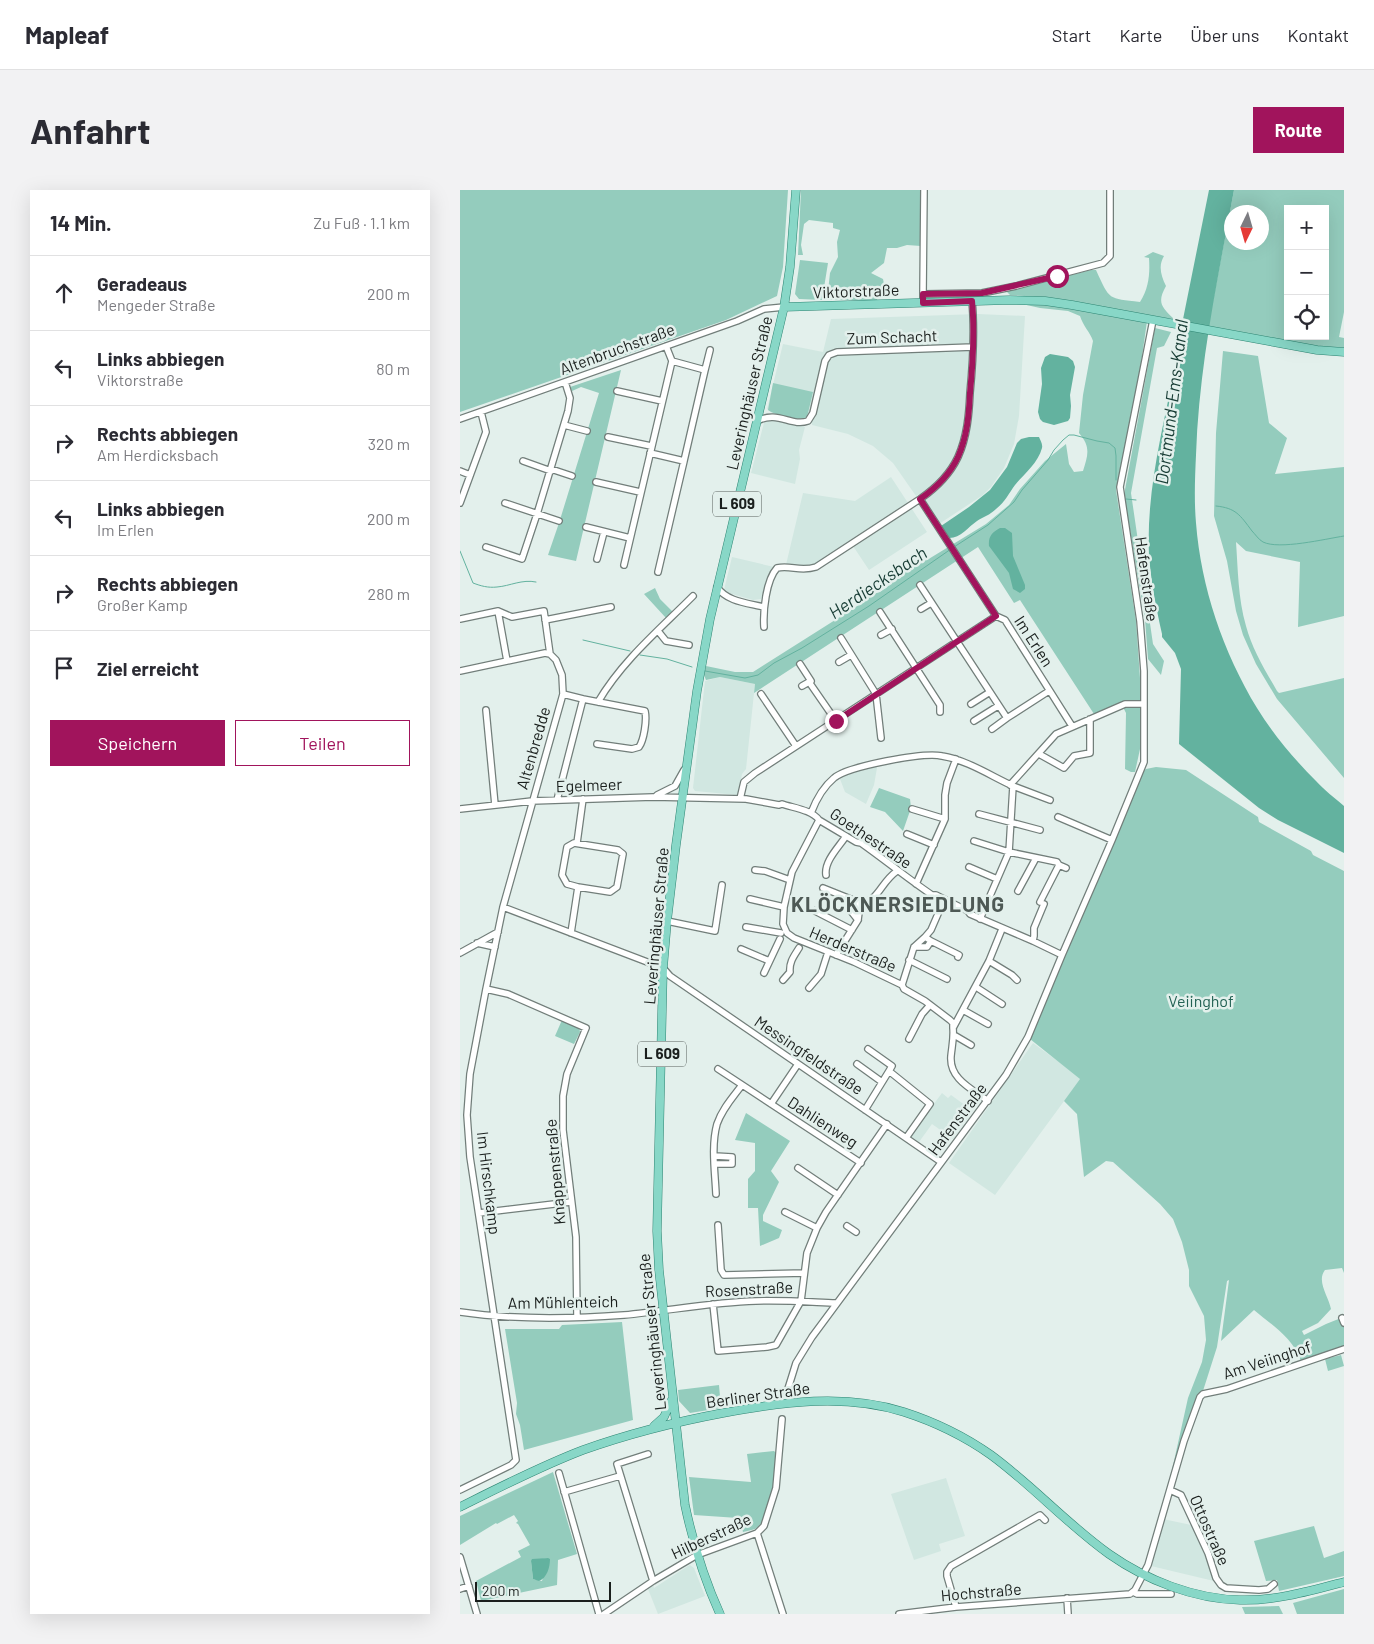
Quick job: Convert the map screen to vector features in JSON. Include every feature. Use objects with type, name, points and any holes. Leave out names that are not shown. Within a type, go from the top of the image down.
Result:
[{"type":"main road","name":"L 609","points":[[784,307],[790,267],[796,190]]},
{"type":"main road","name":"Viktorstraße","points":[[784,307],[923,299],[1045,301],[1317,350],[1344,352]]},
{"type":"main road","name":"Leveringhäuser Straße","points":[[697,1555],[685,1505],[657,1241],[663,968],[667,921],[687,765],[703,656],[717,587],[784,307]]},
{"type":"main road","points":[[648,1430],[664,1417],[672,1395]]},
{"type":"main road","name":"Berliner Straße","points":[[460,1507],[583,1450],[675,1422],[792,1402],[843,1401],[902,1411],[953,1431],[973,1442],[1002,1463],[1110,1554],[1143,1575],[1182,1590],[1239,1600],[1276,1598],[1310,1592],[1344,1582]]},
{"type":"main road","name":"L 609","points":[[697,1555],[720,1614]]},
{"type":"street","points":[[924,190],[923,299],[982,293],[1104,264],[1110,256],[1110,190]]},
{"type":"street","points":[[764,627],[764,607],[771,578],[777,568],[784,567],[800,570],[816,568],[930,492],[948,474],[964,442],[968,418],[973,347],[972,301]]},
{"type":"street","name":"Altenbruchstraße","points":[[460,419],[737,321],[764,308],[784,307]]},
{"type":"street","name":"Hafenstraße","points":[[786,1392],[796,1363],[836,1303],[988,1100],[1006,1075],[1028,1037],[1144,762],[1144,671],[1140,622],[1120,487],[1153,320]]},
{"type":"street","points":[[624,565],[672,361],[666,346]]},
{"type":"street","name":"Zum Schacht","points":[[761,405],[773,416],[803,423],[808,421],[813,413],[825,361],[829,354],[837,352],[973,347]]},
{"type":"street","points":[[658,572],[710,350]]},
{"type":"street","points":[[672,361],[706,370]]},
{"type":"street","points":[[486,547],[522,559],[564,424],[570,398],[565,382]]},
{"type":"street","points":[[618,391],[662,401]]},
{"type":"street","points":[[460,503],[486,432],[481,412]]},
{"type":"street","points":[[757,421],[773,416]]},
{"type":"street","points":[[564,424],[587,431]]},
{"type":"street","points":[[608,436],[684,461]]},
{"type":"street","points":[[523,461],[572,476]]},
{"type":"street","points":[[460,471],[470,475]]},
{"type":"street","points":[[596,482],[640,492]]},
{"type":"street","name":"Im Erlen","points":[[920,499],[996,616],[1005,620],[1072,726]]},
{"type":"street","points":[[505,502],[559,521]]},
{"type":"street","points":[[586,528],[630,538]]},
{"type":"street","points":[[598,559],[604,532]]},
{"type":"street","points":[[920,585],[1007,718]]},
{"type":"street","points":[[717,587],[721,593],[730,598],[764,607]]},
{"type":"street","points":[[598,702],[606,689],[637,651],[693,596]]},
{"type":"street","points":[[712,609],[716,601],[730,598]]},
{"type":"street","points":[[921,609],[931,603]]},
{"type":"street","points":[[545,620],[611,607]]},
{"type":"street","points":[[498,611],[507,661]]},
{"type":"street","points":[[460,619],[498,611],[512,617],[544,611],[550,654]]},
{"type":"street","points":[[880,612],[940,705],[940,712]]},
{"type":"street","points":[[740,799],[744,782],[755,773],[996,616]]},
{"type":"street","points":[[880,635],[892,629]]},
{"type":"street","points":[[658,631],[666,641],[689,645]]},
{"type":"street","points":[[840,638],[876,694],[881,738]]},
{"type":"street","points":[[460,671],[544,653],[550,654],[556,660],[562,675],[563,694]]},
{"type":"street","points":[[839,662],[851,655]]},
{"type":"street","points":[[800,664],[811,680],[809,682],[836,721]]},
{"type":"street","points":[[802,686],[809,682]]},
{"type":"street","points":[[992,728],[1050,691]]},
{"type":"street","points":[[972,704],[990,692]]},
{"type":"street","name":"Altenbredde","points":[[503,907],[563,694],[645,711],[646,717],[642,744],[637,748],[597,744]]},
{"type":"street","points":[[760,694],[796,746]]},
{"type":"street","points":[[557,800],[584,699]]},
{"type":"street","points":[[980,918],[1009,852],[1012,786],[1056,734],[1124,704],[1144,704]]},
{"type":"street","points":[[974,721],[998,706]]},
{"type":"street","points":[[486,710],[495,805]]},
{"type":"street","points":[[1039,754],[1064,768],[1074,756],[1090,753],[1090,719]]},
{"type":"street","points":[[811,813],[817,799],[834,777],[851,769],[879,763],[940,755],[956,759],[1012,786],[1050,800]]},
{"type":"street","points":[[916,884],[945,819],[947,783],[956,759]]},
{"type":"street","name":"Egelmeer","points":[[653,797],[675,786],[687,765]]},
{"type":"street","name":"Egelmeer","points":[[460,809],[532,801],[683,797]]},
{"type":"street","name":"Goethestraße","points":[[683,797],[740,799],[782,804],[811,813],[819,820],[867,848],[932,895],[936,895],[968,911],[970,914],[1062,955]]},
{"type":"street","points":[[577,843],[583,799]]},
{"type":"street","points":[[912,809],[945,819]]},
{"type":"street","points":[[979,814],[1040,830]]},
{"type":"street","points":[[1058,817],[1112,840]]},
{"type":"street","name":"Herderstraße","points":[[819,820],[792,872],[784,907],[783,924],[788,933],[794,938],[854,962],[902,985],[904,989],[950,1020],[953,1023],[953,1028]]},
{"type":"street","points":[[907,834],[934,845]]},
{"type":"street","points":[[826,875],[825,869],[829,860],[846,836]]},
{"type":"street","points":[[974,841],[1009,852],[1057,862],[1066,868]]},
{"type":"street","points":[[577,843],[618,850],[623,854],[617,887],[610,892],[578,888],[568,884],[562,875],[567,847],[577,843]]},
{"type":"street","points":[[1018,891],[1036,858]]},
{"type":"street","points":[[1032,940],[1042,903],[1059,865]]},
{"type":"street","points":[[969,867],[998,879]]},
{"type":"street","points":[[755,870],[765,871],[790,880]]},
{"type":"street","points":[[860,906],[872,900],[888,878],[897,871]]},
{"type":"street","points":[[667,921],[715,931],[722,885]]},
{"type":"street","points":[[571,934],[578,888]]},
{"type":"street","points":[[823,888],[853,900],[860,906]]},
{"type":"street","points":[[750,899],[784,907]]},
{"type":"street","points":[[853,900],[850,910],[858,920]]},
{"type":"street","points":[[902,985],[914,947],[931,930],[944,900]]},
{"type":"street","points":[[836,955],[858,920],[860,906]]},
{"type":"street","points":[[503,907],[663,968]]},
{"type":"street","name":"Im Hirschkamp","points":[[460,1490],[515,1462],[516,1457],[470,1157],[468,1115],[470,1074],[503,907]]},
{"type":"street","points":[[815,911],[852,930]]},
{"type":"street","points":[[746,927],[781,936],[764,972]]},
{"type":"street","points":[[988,1100],[959,1079],[953,1070],[951,1058],[953,1028],[989,961],[1002,929]]},
{"type":"street","points":[[460,953],[498,932]]},
{"type":"street","points":[[925,936],[959,955],[958,957]]},
{"type":"street","points":[[914,947],[927,947],[931,941]]},
{"type":"street","points":[[477,943],[495,947]]},
{"type":"street","points":[[784,980],[790,972],[791,960],[798,948]]},
{"type":"street","points":[[741,949],[770,960]]},
{"type":"street","points":[[809,988],[821,974],[828,952]]},
{"type":"street","points":[[910,960],[947,978]]},
{"type":"street","points":[[989,961],[1017,980]]},
{"type":"street","name":"Messingfeldstraße","points":[[663,968],[670,976],[941,1162]]},
{"type":"street","points":[[976,987],[1002,1004]]},
{"type":"street","name":"Knappenstraße","points":[[486,989],[508,994],[586,1028],[567,1074],[563,1096],[564,1130],[576,1247],[576,1317]]},
{"type":"street","points":[[909,1039],[922,1014],[930,1005]]},
{"type":"street","points":[[963,1010],[988,1024]]},
{"type":"street","points":[[954,1035],[971,1045]]},
{"type":"street","points":[[866,1110],[892,1066],[868,1049]]},
{"type":"street","name":"Dahlienweg","points":[[771,1104],[798,1064]]},
{"type":"street","points":[[857,1064],[882,1082]]},
{"type":"street","name":"Dahlienweg","points":[[718,1069],[861,1163]]},
{"type":"street","points":[[889,1071],[930,1104],[906,1138]]},
{"type":"street","points":[[716,1194],[715,1134],[723,1111],[742,1085]]},
{"type":"street","points":[[713,1304],[718,1351],[767,1348],[776,1345],[801,1301],[807,1253],[817,1228],[887,1124]]},
{"type":"street","points":[[715,1156],[732,1157],[732,1164],[715,1164]]},
{"type":"street","points":[[798,1168],[838,1195]]},
{"type":"street","points":[[479,1213],[571,1202]]},
{"type":"street","points":[[785,1212],[817,1228]]},
{"type":"street","points":[[718,1225],[721,1270],[724,1275],[804,1272]]},
{"type":"street","points":[[848,1226],[856,1232]]},
{"type":"street","name":"Rosenstraße","points":[[663,1310],[756,1301],[836,1303]]},
{"type":"street","name":"Am Mühlenteich","points":[[460,1312],[494,1317],[576,1317],[624,1315],[663,1310]]},
{"type":"street","name":"Am Veiinghof","points":[[1200,1397],[1203,1394],[1344,1349]]},
{"type":"street","name":"Ottostraße","points":[[1133,1592],[1148,1565],[1184,1440],[1200,1397]]},
{"type":"street","name":"Hilberstraße","points":[[604,1614],[653,1581],[697,1555],[757,1533],[764,1526],[776,1488],[782,1419]]},
{"type":"street","points":[[648,1454],[616,1464],[653,1581]]},
{"type":"street","points":[[559,1473],[599,1614]]},
{"type":"street","points":[[564,1492],[620,1476]]},
{"type":"street","name":"Ottostraße","points":[[1170,1490],[1181,1495],[1208,1553],[1216,1578],[1221,1585],[1226,1588],[1259,1590],[1268,1589],[1274,1584]]},
{"type":"street","points":[[956,1607],[947,1576],[951,1566],[1040,1515],[1045,1520]]},
{"type":"street","points":[[757,1533],[783,1614]]},
{"type":"street","points":[[460,1557],[477,1614]]},
{"type":"street","points":[[460,1589],[469,1586]]},
{"type":"street","name":"Hochstraße","points":[[899,1614],[956,1607],[1126,1595],[1133,1592],[1137,1594],[1171,1594]]},
{"type":"street","points":[[1067,1598],[1068,1614]]},
{"type":"shaded area","points":[[978,314],[1025,316],[1019,416],[1014,444],[1004,468],[991,487],[983,495],[939,524],[920,494],[916,496],[893,463],[873,446],[848,434],[772,413],[767,409],[783,344],[823,352],[831,319]]},
{"type":"shaded area","points":[[765,419],[805,427],[799,450],[800,459],[795,484],[751,473]]},
{"type":"shaded area","points":[[891,477],[927,532],[869,570],[853,546],[815,570],[800,572],[785,569],[803,493],[855,501]]},
{"type":"shaded area","points":[[732,557],[774,567],[769,573],[761,599],[753,600],[725,592]]},
{"type":"shaded area","points":[[720,677],[755,684],[746,769],[742,774],[738,795],[695,791],[693,788],[705,681]]},
{"type":"shaded area","points":[[875,766],[877,768],[874,785],[866,804],[845,792],[840,779],[851,772]]},
{"type":"shaded area","points":[[1033,1043],[1081,1078],[995,1195],[949,1163]]},
{"type":"shaded area","points":[[942,1093],[948,1098],[951,1095],[973,1111],[953,1139],[932,1124],[919,1142],[910,1136]]},
{"type":"shaded area","points":[[946,1478],[965,1536],[939,1544],[941,1551],[914,1560],[891,1494]]},
{"type":"shaded area","points":[[1163,1519],[1196,1526],[1218,1582],[1151,1566]]},
{"type":"shaded area","points":[[690,1565],[694,1568],[705,1596],[658,1614],[648,1589],[653,1585],[654,1588]]},
{"type":"green space","points":[[460,190],[788,190],[783,267],[777,296],[726,320],[460,412]]},
{"type":"green space","points":[[801,190],[921,190],[921,246],[907,245],[887,248],[884,263],[871,273],[883,279],[884,283],[877,300],[827,300],[830,273],[838,257],[837,242],[840,230],[833,228],[833,223],[809,220],[804,224],[801,245],[803,255],[798,255]]},
{"type":"green space","points":[[1234,190],[1344,190],[1344,312],[1339,337],[1344,338],[1344,348],[1313,346],[1208,327],[1224,243],[1224,250],[1269,250],[1269,205],[1231,205]]},
{"type":"green space","points":[[1153,252],[1164,256],[1161,271],[1166,286],[1161,300],[1163,308],[1174,319],[1052,299],[1010,295],[1006,291],[1096,270],[1104,288],[1111,296],[1122,300],[1140,302],[1147,286],[1149,275],[1149,258],[1144,257]]},
{"type":"green space","points":[[800,260],[828,263],[822,300],[799,299],[795,294]]},
{"type":"green space","points":[[1044,303],[1147,321],[1140,371],[1116,490],[1136,621],[1140,678],[1140,749],[1135,772],[1125,769],[1126,713],[1121,703],[1094,714],[1020,600],[1014,603],[978,547],[754,693],[755,684],[720,677],[706,680],[704,675],[706,666],[735,672],[753,672],[862,603],[869,595],[883,590],[893,581],[908,558],[919,561],[927,560],[986,524],[1009,505],[1020,489],[1045,461],[1066,444],[1069,464],[1074,472],[1083,471],[1087,447],[1079,433],[1083,395],[1093,341],[1080,316],[1068,311],[1022,304]]},
{"type":"green space","points":[[1155,328],[1171,332],[1164,346],[1157,348],[1131,493],[1153,644],[1164,661],[1161,675],[1148,659],[1145,619],[1124,495]]},
{"type":"green space","points":[[1223,351],[1258,356],[1269,423],[1287,438],[1275,474],[1344,467],[1344,616],[1298,627],[1300,562],[1246,551],[1236,542],[1243,616],[1255,651],[1277,691],[1279,693],[1344,678],[1344,778],[1277,699],[1256,664],[1243,635],[1236,611],[1227,561],[1214,516],[1216,433]]},
{"type":"green space","points":[[621,370],[576,561],[548,555],[599,393],[581,387],[572,391],[570,387]]},
{"type":"green space","points":[[773,383],[813,392],[807,417],[799,419],[787,417],[768,410]]},
{"type":"green space","points":[[655,588],[660,599],[673,612],[666,618],[644,594]]},
{"type":"green space","name":"Veiinghof","points":[[1156,767],[1186,770],[1258,817],[1259,822],[1311,851],[1313,855],[1344,871],[1344,1273],[1342,1268],[1325,1270],[1322,1284],[1331,1309],[1318,1323],[1302,1331],[1304,1335],[1341,1318],[1344,1326],[1344,1347],[1301,1361],[1293,1345],[1254,1310],[1221,1341],[1229,1280],[1227,1281],[1217,1347],[1174,1472],[1172,1470],[1188,1398],[1202,1362],[1206,1340],[1204,1316],[1189,1286],[1189,1270],[1182,1242],[1173,1219],[1160,1204],[1113,1162],[1106,1161],[1084,1177],[1077,1114],[1064,1101],[1080,1079],[1030,1039],[1106,853],[1142,772]]},
{"type":"green space","points":[[879,788],[910,799],[911,808],[903,831],[885,812],[870,807]]},
{"type":"green space","points":[[562,1020],[579,1027],[580,1032],[574,1044],[555,1036]]},
{"type":"green space","points":[[746,1113],[790,1141],[771,1171],[779,1182],[763,1215],[763,1221],[782,1230],[779,1238],[760,1246],[758,1208],[748,1208],[748,1179],[755,1171],[755,1143],[735,1140]]},
{"type":"green space","points":[[622,1322],[633,1420],[524,1450],[520,1425],[516,1414],[517,1403],[505,1329],[559,1329],[562,1325]]},
{"type":"green space","points":[[1341,1355],[1344,1366],[1328,1371],[1325,1359]]},
{"type":"green space","points":[[719,1385],[721,1408],[690,1413],[679,1401],[678,1390]]},
{"type":"green space","points":[[774,1451],[777,1454],[773,1494],[766,1515],[755,1529],[743,1532],[738,1518],[694,1515],[689,1477],[751,1482],[747,1454]]},
{"type":"green space","points":[[553,1472],[577,1554],[558,1560],[557,1585],[481,1601],[476,1581],[521,1557],[518,1551],[530,1545],[516,1523],[518,1521],[514,1515],[496,1523],[460,1545],[460,1516]],"holes":[[[548,1558],[542,1581],[533,1579],[531,1561]]]},
{"type":"green space","points":[[1314,1526],[1324,1558],[1344,1551],[1344,1576],[1279,1591],[1277,1580],[1266,1581],[1254,1541]]},
{"type":"green space","points":[[1344,1589],[1344,1614],[1297,1614],[1293,1603]]},
{"type":"green space","points":[[1279,1606],[1283,1614],[1245,1614],[1242,1607]]},
{"type":"water","name":"Dortmund-Ems-Kanal","points":[[1209,190],[1234,190],[1231,205],[1224,205],[1224,245],[1210,322],[1201,388],[1195,472],[1195,506],[1199,547],[1203,571],[1216,618],[1224,642],[1245,687],[1263,718],[1277,737],[1322,788],[1344,806],[1344,853],[1278,820],[1259,808],[1179,744],[1181,669],[1175,653],[1162,637],[1149,555],[1150,507],[1156,460]]},
{"type":"water","points":[[1050,354],[1068,357],[1073,361],[1075,367],[1070,395],[1070,418],[1068,421],[1054,425],[1043,422],[1038,412],[1042,384],[1041,368],[1045,357]]},
{"type":"water","points":[[1039,437],[1042,444],[1038,458],[1031,468],[994,511],[977,521],[960,535],[948,538],[941,526],[990,490],[1007,467],[1017,443],[1021,439]]},
{"type":"water","points":[[1000,528],[1005,528],[1012,533],[1013,556],[1025,585],[1025,589],[1020,593],[1013,589],[1009,573],[989,546],[991,535]]},
{"type":"water","points":[[548,1558],[550,1562],[546,1575],[539,1581],[533,1579],[532,1559]]},
{"type":"waterway","name":"Herdiecksbach","points":[[954,547],[988,525],[1014,502],[1054,450],[1069,435],[1109,443],[1115,448],[1116,480]]},
{"type":"waterway","name":"Herdiecksbach","points":[[1126,499],[1136,500]]},
{"type":"waterway","name":"Herdiecksbach","points":[[1216,506],[1228,508],[1237,513],[1260,540],[1270,544],[1302,543],[1344,536]]},
{"type":"waterway","name":"Herdiecksbach","points":[[705,671],[745,678],[758,675],[774,663],[802,648],[869,606],[951,549]]},
{"type":"waterway","name":"Herdiecksbach","points":[[460,551],[473,583],[494,587],[526,581],[536,582]]},
{"type":"waterway","name":"Herdiecksbach","points":[[583,640],[630,651]]},
{"type":"waterway","name":"Herdiecksbach","points":[[640,655],[667,659],[692,667]]},
{"type":"district","name":"KLÖCKNERSIEDLUNG","points":[[898,905]]},
{"type":"route","points":[[836,721],[996,616],[920,499],[948,474],[964,442],[968,418],[974,319],[972,301],[923,303],[923,294],[982,293],[1057,276]]}]
